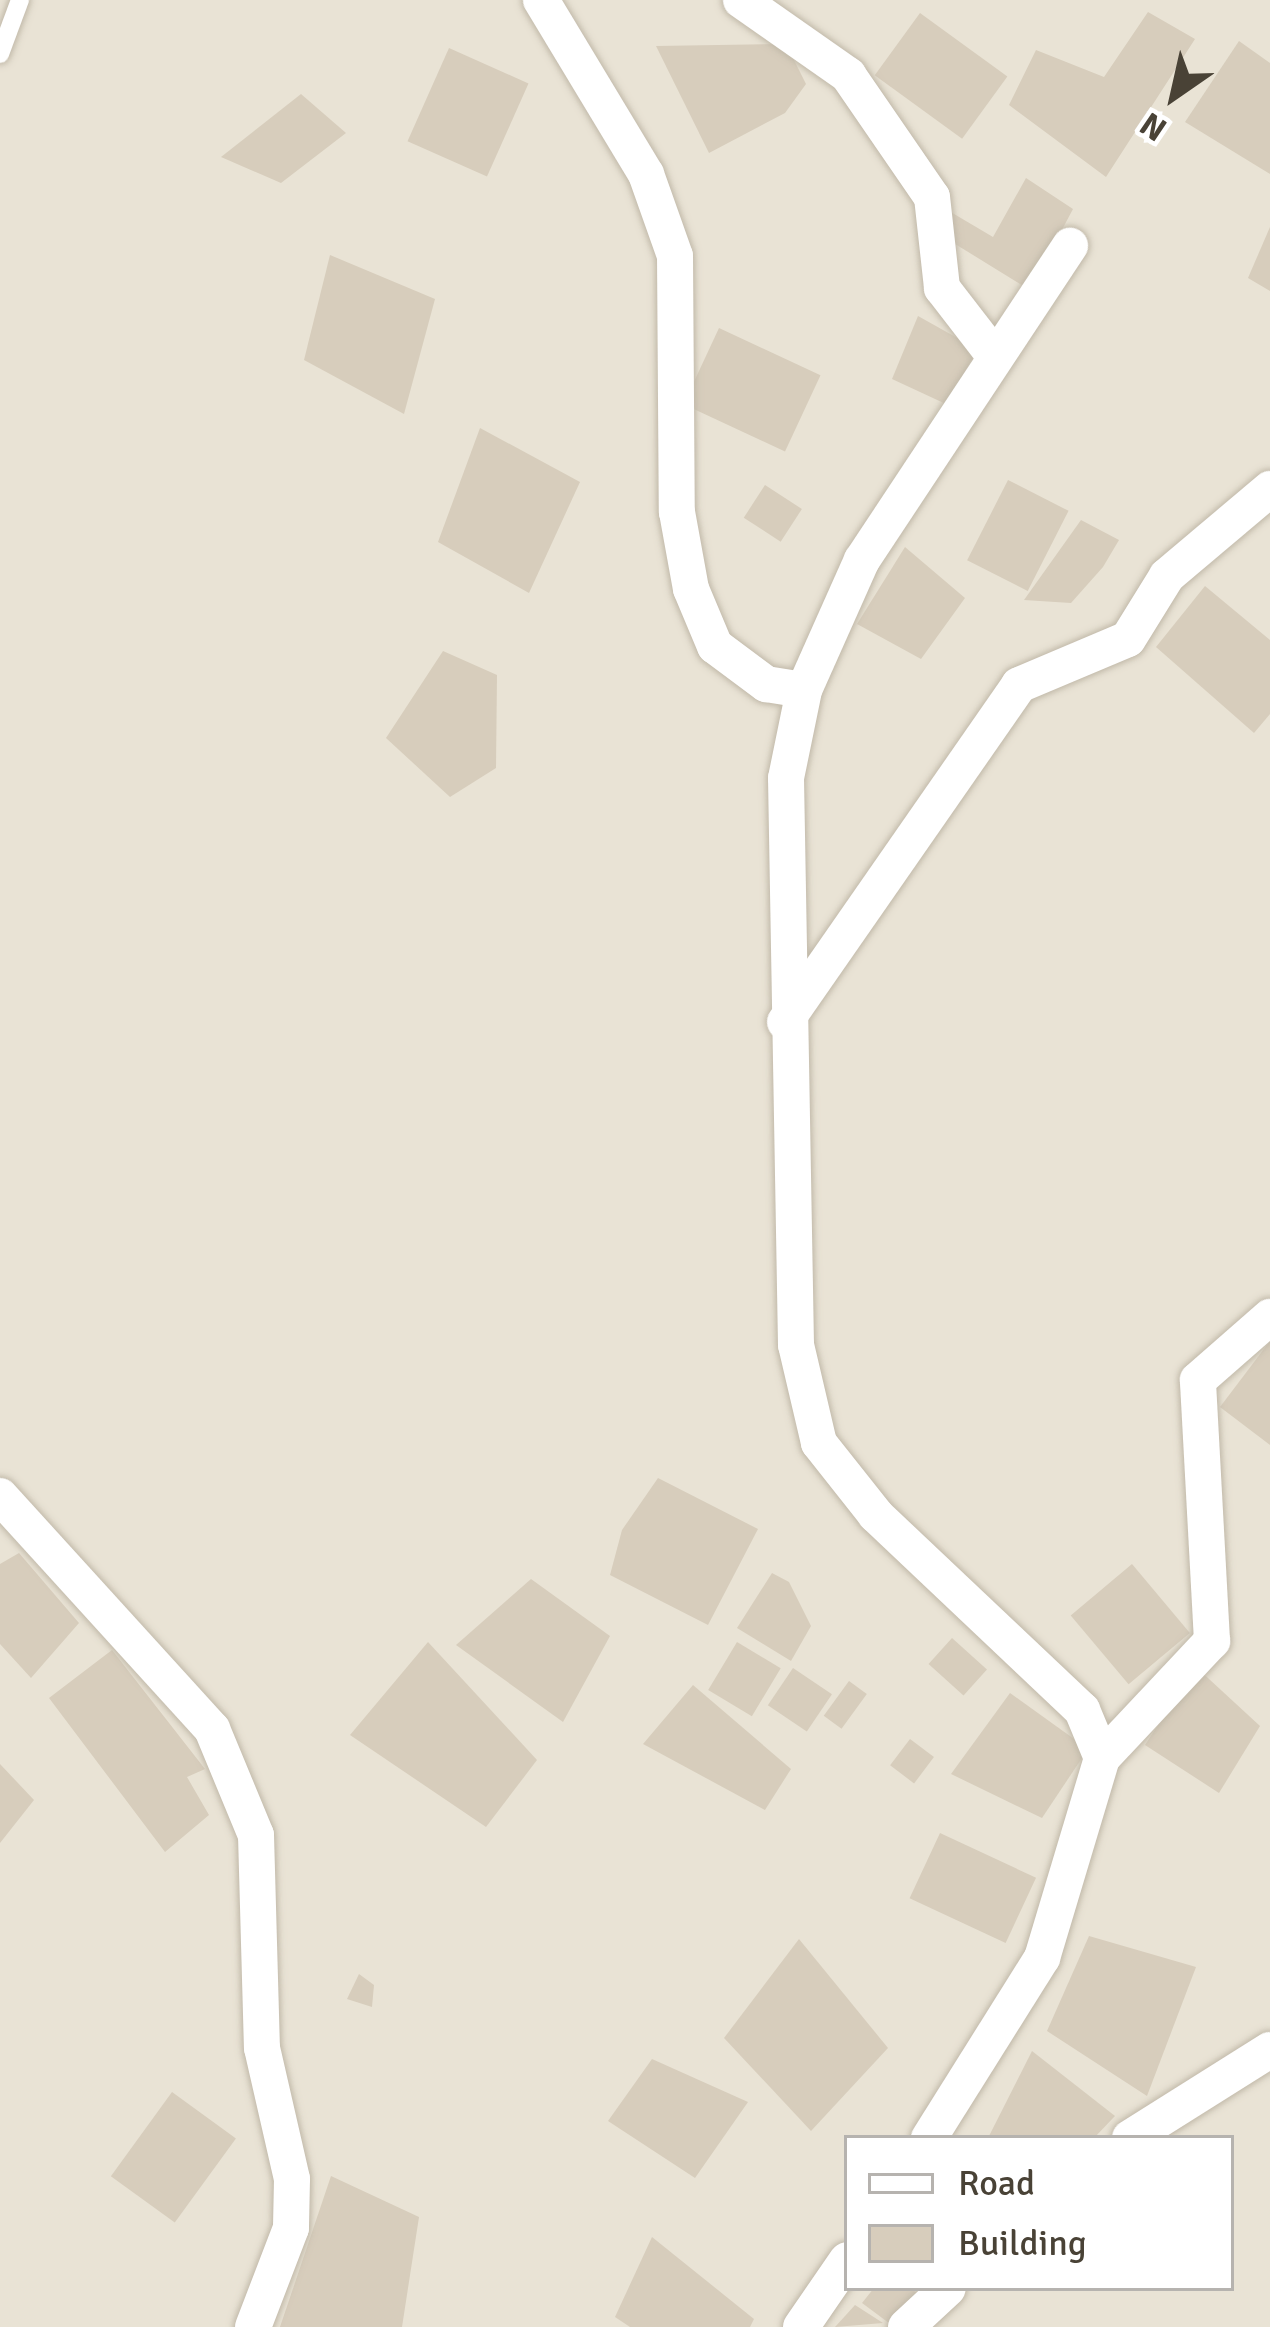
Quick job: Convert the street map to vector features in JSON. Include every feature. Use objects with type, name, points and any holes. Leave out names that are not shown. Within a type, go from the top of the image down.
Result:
[{"type":"street","points":[[541,0],[646,173],[675,256],[677,512],[691,589],[715,646],[766,684],[804,690]]},
{"type":"street","points":[[742,0],[848,75],[932,197],[942,288],[993,354]]},
{"type":"street","points":[[1070,246],[993,354],[862,560],[804,690],[786,778],[784,1022],[796,1345],[819,1443],[876,1515],[1082,1710],[1102,1758]]},
{"type":"street","points":[[784,1022],[1019,685],[1128,639],[1167,576],[1270,489]]},
{"type":"street","points":[[931,2135],[1042,1958],[1102,1758],[1212,1641],[1198,1380],[1270,1317]]},
{"type":"street","points":[[0,1496],[212,1729],[256,1835],[262,2048],[292,2179],[292,2228],[253,2327]]},
{"type":"street","points":[[1135,2135],[1270,2050]]},
{"type":"street","points":[[800,2327],[844,2264]]},
{"type":"street","points":[[906,2327],[945,2291]]},
{"type":"lane","points":[[0,54],[20,0]]},
{"type":"shaded area","points":[[0,0],[1270,0],[1270,2327],[0,2327]]},
{"type":"building","points":[[1148,12],[1195,39],[1106,177],[1009,105],[1036,50],[1104,77]]},
{"type":"building","points":[[920,13],[1007,76],[962,139],[875,75]]},
{"type":"building","points":[[1239,41],[1270,63],[1270,174],[1185,122]]},
{"type":"building","points":[[786,44],[806,84],[785,113],[709,153],[656,46]]},
{"type":"building","points":[[449,48],[528,83],[487,177],[408,141]]},
{"type":"building","points":[[301,94],[346,133],[281,183],[221,157]]},
{"type":"building","points":[[1026,178],[1073,209],[1030,290],[947,239],[949,211],[993,237]]},
{"type":"building","points":[[1270,227],[1270,291],[1248,278]]},
{"type":"building","points":[[330,255],[435,299],[404,414],[304,360]]},
{"type":"building","points":[[918,316],[977,349],[948,405],[892,379]]},
{"type":"building","points":[[719,328],[821,375],[785,451],[684,404]]},
{"type":"building","points":[[480,428],[580,482],[529,593],[438,542]]},
{"type":"building","points":[[1008,480],[1069,511],[1028,591],[967,560]]},
{"type":"building","points":[[765,485],[802,509],[781,542],[744,518]]},
{"type":"building","points":[[1081,520],[1119,540],[1103,567],[1071,603],[1024,600]]},
{"type":"building","points":[[905,547],[965,598],[921,659],[857,624]]},
{"type":"building","points":[[1205,586],[1270,640],[1270,714],[1254,733],[1156,647]]},
{"type":"building","points":[[443,651],[497,675],[496,768],[450,797],[386,738]]},
{"type":"building","points":[[1270,1341],[1270,1445],[1220,1407]]},
{"type":"building","points":[[658,1478],[758,1529],[708,1625],[610,1575],[622,1530]]},
{"type":"building","points":[[19,1553],[79,1623],[31,1678],[0,1644],[0,1564]]},
{"type":"building","points":[[1132,1564],[1190,1633],[1129,1684],[1071,1615]]},
{"type":"building","points":[[772,1573],[789,1582],[811,1626],[791,1661],[737,1628]]},
{"type":"building","points":[[531,1579],[610,1636],[563,1722],[456,1645]]},
{"type":"building","points":[[952,1638],[987,1669],[964,1695],[929,1664]]},
{"type":"building","points":[[428,1642],[537,1760],[486,1827],[350,1735]]},
{"type":"building","points":[[737,1642],[781,1668],[752,1716],[708,1690]]},
{"type":"building","points":[[112,1650],[205,1769],[187,1777],[209,1815],[165,1852],[49,1698]]},
{"type":"building","points":[[1196,1667],[1260,1726],[1219,1793],[1145,1745]]},
{"type":"building","points":[[793,1668],[832,1694],[807,1732],[768,1705]]},
{"type":"building","points":[[849,1681],[867,1694],[842,1729],[824,1716]]},
{"type":"building","points":[[693,1685],[791,1769],[765,1810],[643,1744]]},
{"type":"building","points":[[1010,1693],[1088,1749],[1042,1818],[951,1774]]},
{"type":"building","points":[[910,1739],[934,1757],[914,1783],[890,1765]]},
{"type":"building","points":[[0,1764],[34,1800],[0,1843]]},
{"type":"building","points":[[940,1833],[1036,1878],[1006,1943],[910,1898]]},
{"type":"building","points":[[1089,1936],[1196,1967],[1147,2096],[1047,2031]]},
{"type":"building","points":[[799,1939],[888,2048],[811,2131],[724,2038]]},
{"type":"building","points":[[359,1974],[374,1985],[372,2007],[347,1999]]},
{"type":"building","points":[[1032,2051],[1115,2116],[1097,2135],[990,2135]]},
{"type":"building","points":[[652,2059],[748,2102],[695,2178],[608,2121]]},
{"type":"building","points":[[172,2092],[236,2138],[175,2223],[111,2176]]},
{"type":"building","points":[[331,2176],[419,2217],[402,2327],[280,2327]]},
{"type":"building","points":[[652,2237],[754,2319],[750,2327],[630,2327],[615,2317]]},
{"type":"building","points":[[872,2291],[914,2291],[924,2298],[893,2326],[862,2303]]},
{"type":"building","points":[[855,2305],[883,2323],[835,2327]]}]
